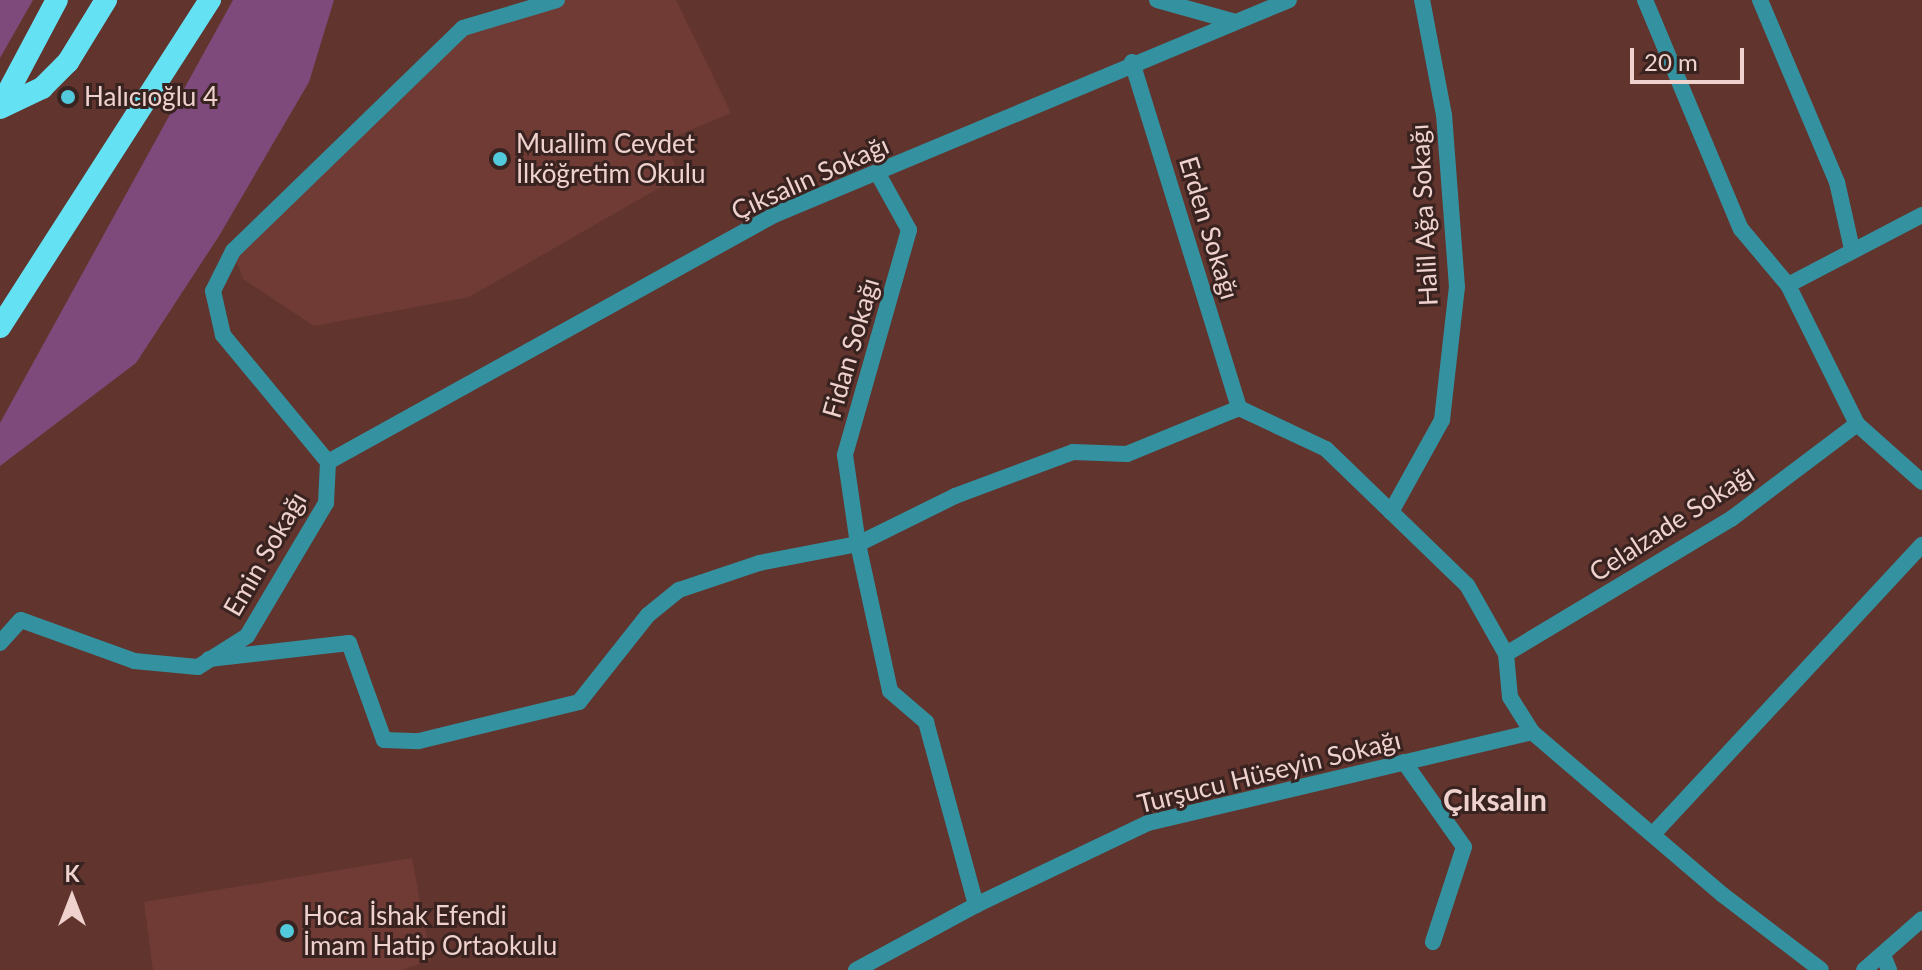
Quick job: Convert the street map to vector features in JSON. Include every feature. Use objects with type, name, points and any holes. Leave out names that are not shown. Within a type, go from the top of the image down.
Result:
[{"type":"highway","points":[[0,108],[57,0]]},
{"type":"highway","points":[[0,108],[42,88],[68,62],[106,0]]},
{"type":"highway","points":[[0,327],[210,0]]},
{"type":"street","points":[[328,462],[223,335],[213,291],[233,251],[463,28],[557,0]]},
{"type":"street","points":[[1157,0],[1232,21]]},
{"type":"street","name":"Çıksalın Sokağı","points":[[328,462],[774,215],[878,174],[1132,62],[1289,0]]},
{"type":"street","name":"Halil Ağa Sokağı","points":[[1391,512],[1442,420],[1457,287],[1444,115],[1422,0]]},
{"type":"street","points":[[1645,0],[1741,229],[1788,285],[1857,424],[1922,482]]},
{"type":"street","points":[[1760,0],[1837,182],[1852,249]]},
{"type":"street","name":"Erden Sokağı","points":[[1132,62],[1239,408]]},
{"type":"street","name":"Fidan Sokağı","points":[[878,174],[909,230],[845,455],[858,544],[890,691],[926,722],[976,905]]},
{"type":"street","points":[[1788,285],[1922,215]]},
{"type":"street","points":[[209,659],[349,643],[384,740],[419,741],[579,702],[648,615],[679,590],[759,563],[858,544],[955,496],[1073,452],[1127,454],[1239,408],[1326,449],[1467,585],[1506,654],[1510,697],[1532,732],[1655,832],[1723,895],[1821,970]]},
{"type":"street","name":"Celalzade Sokağı","points":[[1506,654],[1731,519],[1857,424]]},
{"type":"street","name":"Emin Sokağı","points":[[0,643],[21,620],[134,661],[198,667],[247,636],[326,503],[328,462]]},
{"type":"street","points":[[1655,832],[1922,545]]},
{"type":"street","name":"Turşucu Hüseyin Sokağı","points":[[856,970],[976,905],[1148,823],[1532,732]]},
{"type":"street","points":[[1404,762],[1464,847],[1433,942]]},
{"type":"street","points":[[1864,970],[1886,962],[1922,919]]},
{"type":"shaded area","points":[[0,0],[33,0],[0,58]]},
{"type":"shaded area","points":[[233,0],[334,0],[309,82],[219,236],[136,363],[0,466],[0,423]]},
{"type":"shaded area","name":"Muallim Cevdet İlköğretim Okulu","points":[[557,0],[676,0],[731,113],[664,141],[680,176],[469,297],[314,326],[243,279],[233,251],[463,28]]},
{"type":"shaded area","name":"Hoca İshak Efendi İmam Hatip Ortaokulu","points":[[412,858],[431,960],[402,970],[153,970],[144,902]]},
{"type":"place","name":"Halıcıoğlu 4","points":[[68,97]]},
{"type":"place","name":"Muallim Cevdet İlköğretim Okulu","points":[[500,159]]},
{"type":"place","name":"Hoca İshak Efendi İmam Hatip Ortaokulu","points":[[287,931]]},
{"type":"district","name":"Çıksalın","points":[[1495,799]]}]
